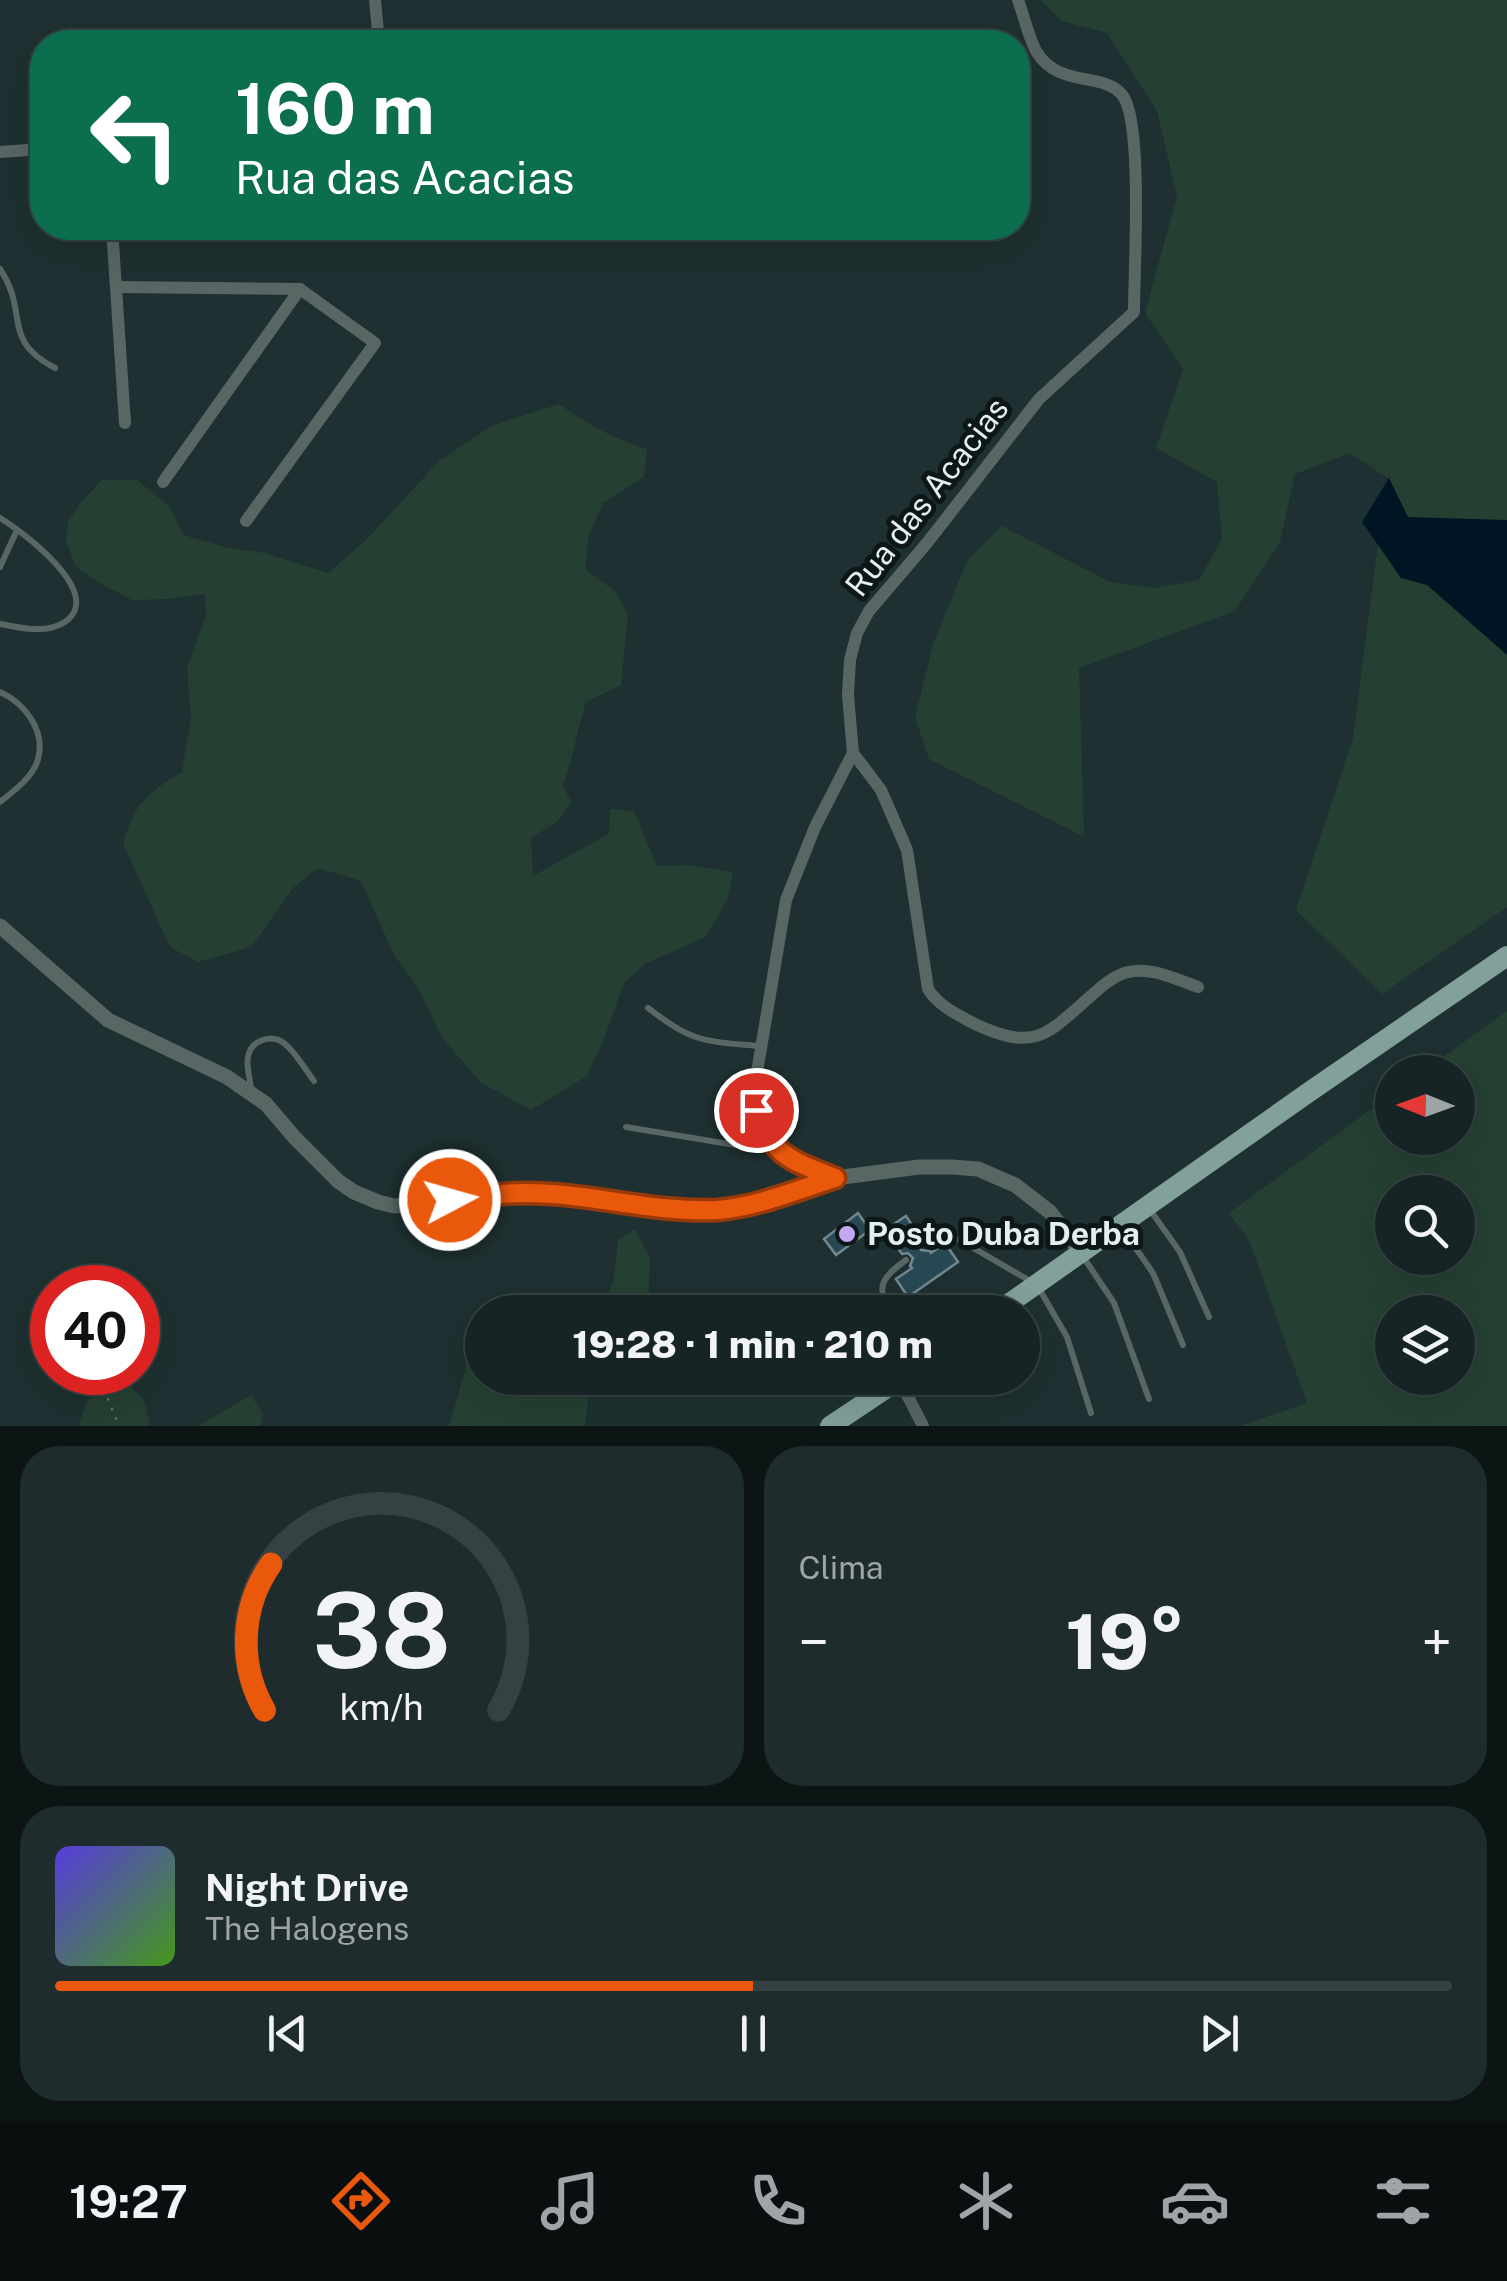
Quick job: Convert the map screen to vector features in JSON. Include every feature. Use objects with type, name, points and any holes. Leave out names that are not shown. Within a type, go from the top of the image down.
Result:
[{"type":"main road","points":[[1023,1295],[1507,956]]},
{"type":"main road","points":[[830,1426],[876,1395]]},
{"type":"street","points":[[375,0],[378,30]]},
{"type":"street","name":"Rua das Acacias","points":[[1018,0],[1029,30]]},
{"type":"street","name":"Rua das Acacias","points":[[854,753],[848,696],[850,660],[857,633],[869,612],[1040,399],[1134,312],[1131,114],[1116,89],[1060,73],[1037,53],[1030,33]]},
{"type":"street","points":[[0,152],[30,150]]},
{"type":"street","points":[[113,240],[125,423]]},
{"type":"street","points":[[117,286],[300,289],[375,343],[246,521]]},
{"type":"street","points":[[162,482],[300,289]]},
{"type":"street","points":[[835,1178],[779,1152],[765,1134],[756,1110],[757,1072],[786,900],[816,827],[854,753],[881,790],[907,850],[928,989],[943,1005],[990,1030],[1017,1039],[1031,1039],[1052,1030],[1109,980],[1129,972],[1162,974],[1198,988]]},
{"type":"street","points":[[0,926],[108,1020],[227,1077],[266,1104],[338,1181],[354,1192],[394,1206],[528,1193],[722,1210],[835,1178],[919,1167],[978,1169],[1035,1198],[1082,1254]]},
{"type":"street","points":[[909,1395],[923,1426]]},
{"type":"lane","points":[[0,270],[9,288],[9,324],[18,347],[55,368]]},
{"type":"lane","points":[[0,518],[51,558],[77,596],[70,619],[54,628],[36,630],[0,624]]},
{"type":"lane","points":[[0,567],[17,530]]},
{"type":"lane","points":[[0,692],[29,714],[39,745],[38,760],[28,777],[0,802]]},
{"type":"lane","points":[[648,1008],[694,1036],[760,1046]]},
{"type":"lane","points":[[252,1094],[247,1062],[249,1051],[259,1040],[274,1038],[286,1044],[314,1081]]},
{"type":"lane","points":[[626,1127],[779,1152]]},
{"type":"lane","points":[[1147,1206],[1180,1252],[1209,1317]]},
{"type":"lane","points":[[1120,1226],[1154,1273],[1183,1345]]},
{"type":"lane","points":[[926,1245],[937,1236],[958,1239],[1037,1285],[1067,1337],[1091,1413]]},
{"type":"lane","points":[[1082,1254],[1114,1304],[1150,1398]]},
{"type":"lane","points":[[882,1295],[887,1273],[906,1260]]},
{"type":"path","points":[[105,1395],[118,1426]]},
{"type":"green space","points":[[1041,0],[1507,0],[1507,907],[1382,994],[1296,910],[1353,738],[1378,544],[1362,522],[1389,479],[1350,453],[1295,474],[1280,542],[1235,611],[1079,668],[1084,837],[929,759],[915,717],[934,642],[967,561],[1002,526],[1110,582],[1154,588],[1199,580],[1222,539],[1217,482],[1156,448],[1183,369],[1145,313],[1177,196],[1157,111],[1107,33],[1062,21]]},
{"type":"green space","points":[[559,404],[601,430],[647,449],[644,477],[603,503],[589,535],[585,569],[616,592],[628,615],[621,685],[586,702],[563,785],[571,802],[558,821],[531,838],[533,876],[609,834],[610,809],[634,811],[657,866],[688,865],[733,872],[727,901],[705,937],[645,964],[624,983],[587,1076],[531,1110],[480,1082],[441,1036],[419,989],[394,955],[361,881],[318,868],[294,887],[251,947],[198,962],[170,947],[123,843],[144,800],[182,772],[191,718],[187,668],[206,615],[205,594],[132,600],[75,566],[66,540],[68,521],[102,480],[137,480],[170,507],[183,535],[264,553],[328,573],[365,541],[439,461],[491,426]]},
{"type":"green space","points":[[1507,1011],[1507,1426],[1240,1426],[1307,1403],[1249,1240],[1229,1213],[1375,1106],[1375,1155],[1475,1155],[1475,1055],[1446,1055]]},
{"type":"green space","points":[[635,1229],[650,1258],[649,1295],[608,1295],[618,1240]]},
{"type":"green space","points":[[465,1372],[465,1395],[589,1395],[585,1426],[449,1426]]},
{"type":"green space","points":[[100,1395],[139,1395],[144,1400],[150,1426],[79,1426],[87,1400]]},
{"type":"green space","points":[[251,1395],[263,1414],[260,1426],[198,1426]]},
{"type":"water","points":[[1389,478],[1408,517],[1507,520],[1507,655],[1427,585],[1401,578],[1362,522]]},
{"type":"building","name":"Posto Duba Derba","points":[[858,1213],[870,1230],[836,1255],[824,1239]]},
{"type":"building","points":[[906,1216],[922,1240],[921,1250],[931,1253],[945,1243],[958,1262],[907,1295],[896,1279],[912,1268],[913,1258],[902,1254],[885,1230]]},
{"type":"place","name":"Posto Duba Derba","points":[[847,1234]]},
{"type":"route","points":[[450,1200],[528,1193],[722,1210],[835,1178],[779,1152],[765,1134],[756,1110]]}]
